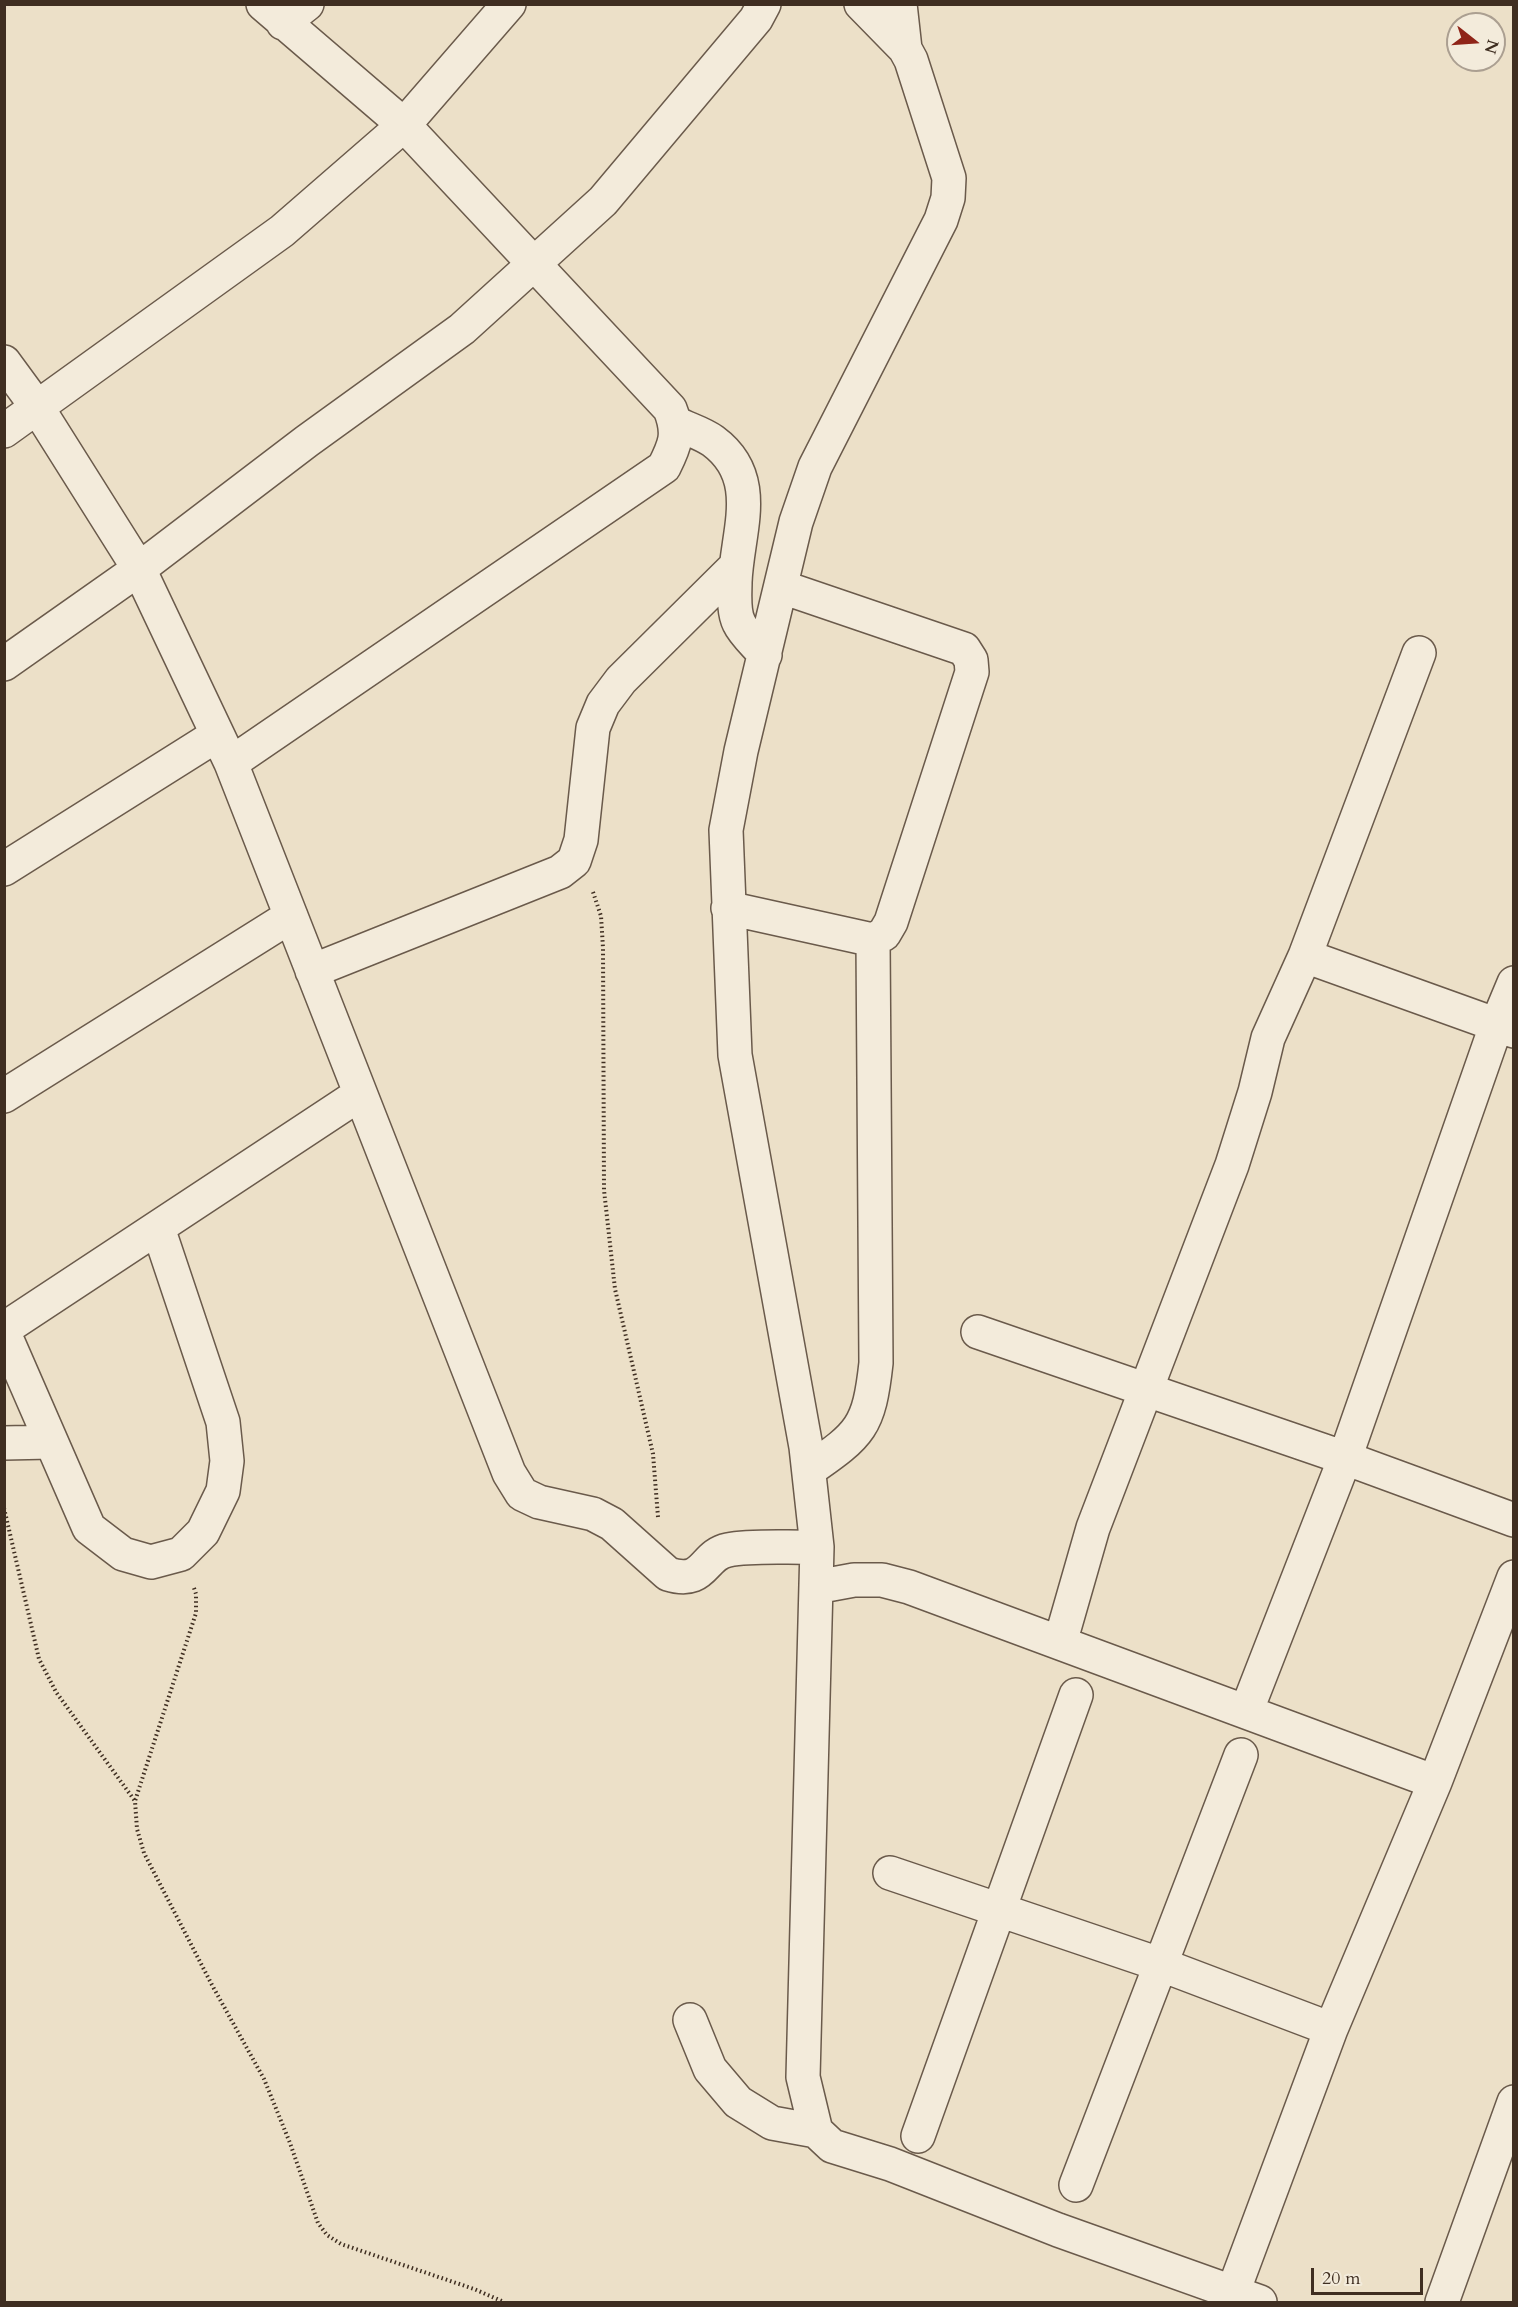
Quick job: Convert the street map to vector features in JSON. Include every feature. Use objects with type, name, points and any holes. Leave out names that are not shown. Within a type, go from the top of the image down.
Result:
[{"type":"street","points":[[4,431],[282,231],[404,125],[509,4]]},
{"type":"street","points":[[4,664],[140,568],[306,441],[462,329],[603,201],[756,20],[765,4]]},
{"type":"street","points":[[816,2132],[803,2077],[817,1547],[809,1470],[735,1055],[726,830],[741,751],[796,522],[815,467],[941,220],[948,198],[949,178],[911,60],[905,49],[861,4]]},
{"type":"street","points":[[900,4],[905,49]]},
{"type":"street","points":[[4,869],[224,749],[664,467],[675,444],[675,423],[670,410],[404,125],[284,11]]},
{"type":"street","points":[[4,362],[37,407],[140,568],[224,749],[508,1473],[522,1494],[538,1502],[593,1514],[612,1524],[668,1574],[679,1578],[689,1577],[726,1550],[817,1547]]},
{"type":"street","points":[[675,423],[712,441],[732,461],[742,484],[744,516],[736,566],[735,602],[739,622],[765,655]]},
{"type":"street","points":[[312,971],[560,872],[574,861],[581,840],[593,728],[603,704],[621,680],[736,566]]},
{"type":"street","points":[[728,908],[873,940],[885,934],[891,922],[972,672],[972,660],[964,649],[782,586]]},
{"type":"street","points":[[1060,1643],[1093,1528],[1232,1165],[1255,1092],[1268,1038],[1305,956],[1419,653]]},
{"type":"street","points":[[4,1096],[291,916]]},
{"type":"street","points":[[809,1470],[853,1437],[860,1428],[872,1398],[876,1363],[873,940]]},
{"type":"street","points":[[1305,956],[1505,1028]]},
{"type":"street","points":[[1246,1712],[1345,1458],[1505,1028],[1514,982]]},
{"type":"street","points":[[158,1228],[223,1422],[227,1461],[223,1491],[203,1532],[181,1554],[151,1562],[123,1554],[88,1528],[4,1331],[158,1228],[360,1094]]},
{"type":"street","points":[[978,1332],[1345,1458],[1514,1520]]},
{"type":"street","points":[[4,1443],[51,1442]]},
{"type":"street","points":[[690,2020],[710,2069],[738,2102],[772,2123],[816,2132],[832,2146],[890,2164],[1058,2229],[1246,2297],[1331,2029],[1435,1782],[1514,1577]]},
{"type":"street","points":[[816,1587],[854,1580],[882,1580],[909,1587],[1435,1782]]},
{"type":"street","points":[[918,2136],[1076,1695]]},
{"type":"street","points":[[1076,2185],[1241,1755]]},
{"type":"street","points":[[890,1873],[1162,1965],[1331,2029]]},
{"type":"street","points":[[1442,2302],[1514,2102]]},
{"type":"path","points":[[574,861],[590,884],[600,916],[603,960],[604,1191],[615,1289],[653,1454],[660,1537],[654,1561]]},
{"type":"path","points":[[4,1508],[39,1659],[56,1692],[135,1801]]},
{"type":"path","points":[[181,1554],[196,1594],[196,1614],[135,1801],[137,1829],[144,1853],[212,1985],[264,2079],[318,2223],[327,2235],[341,2244],[474,2289],[504,2302]]}]
